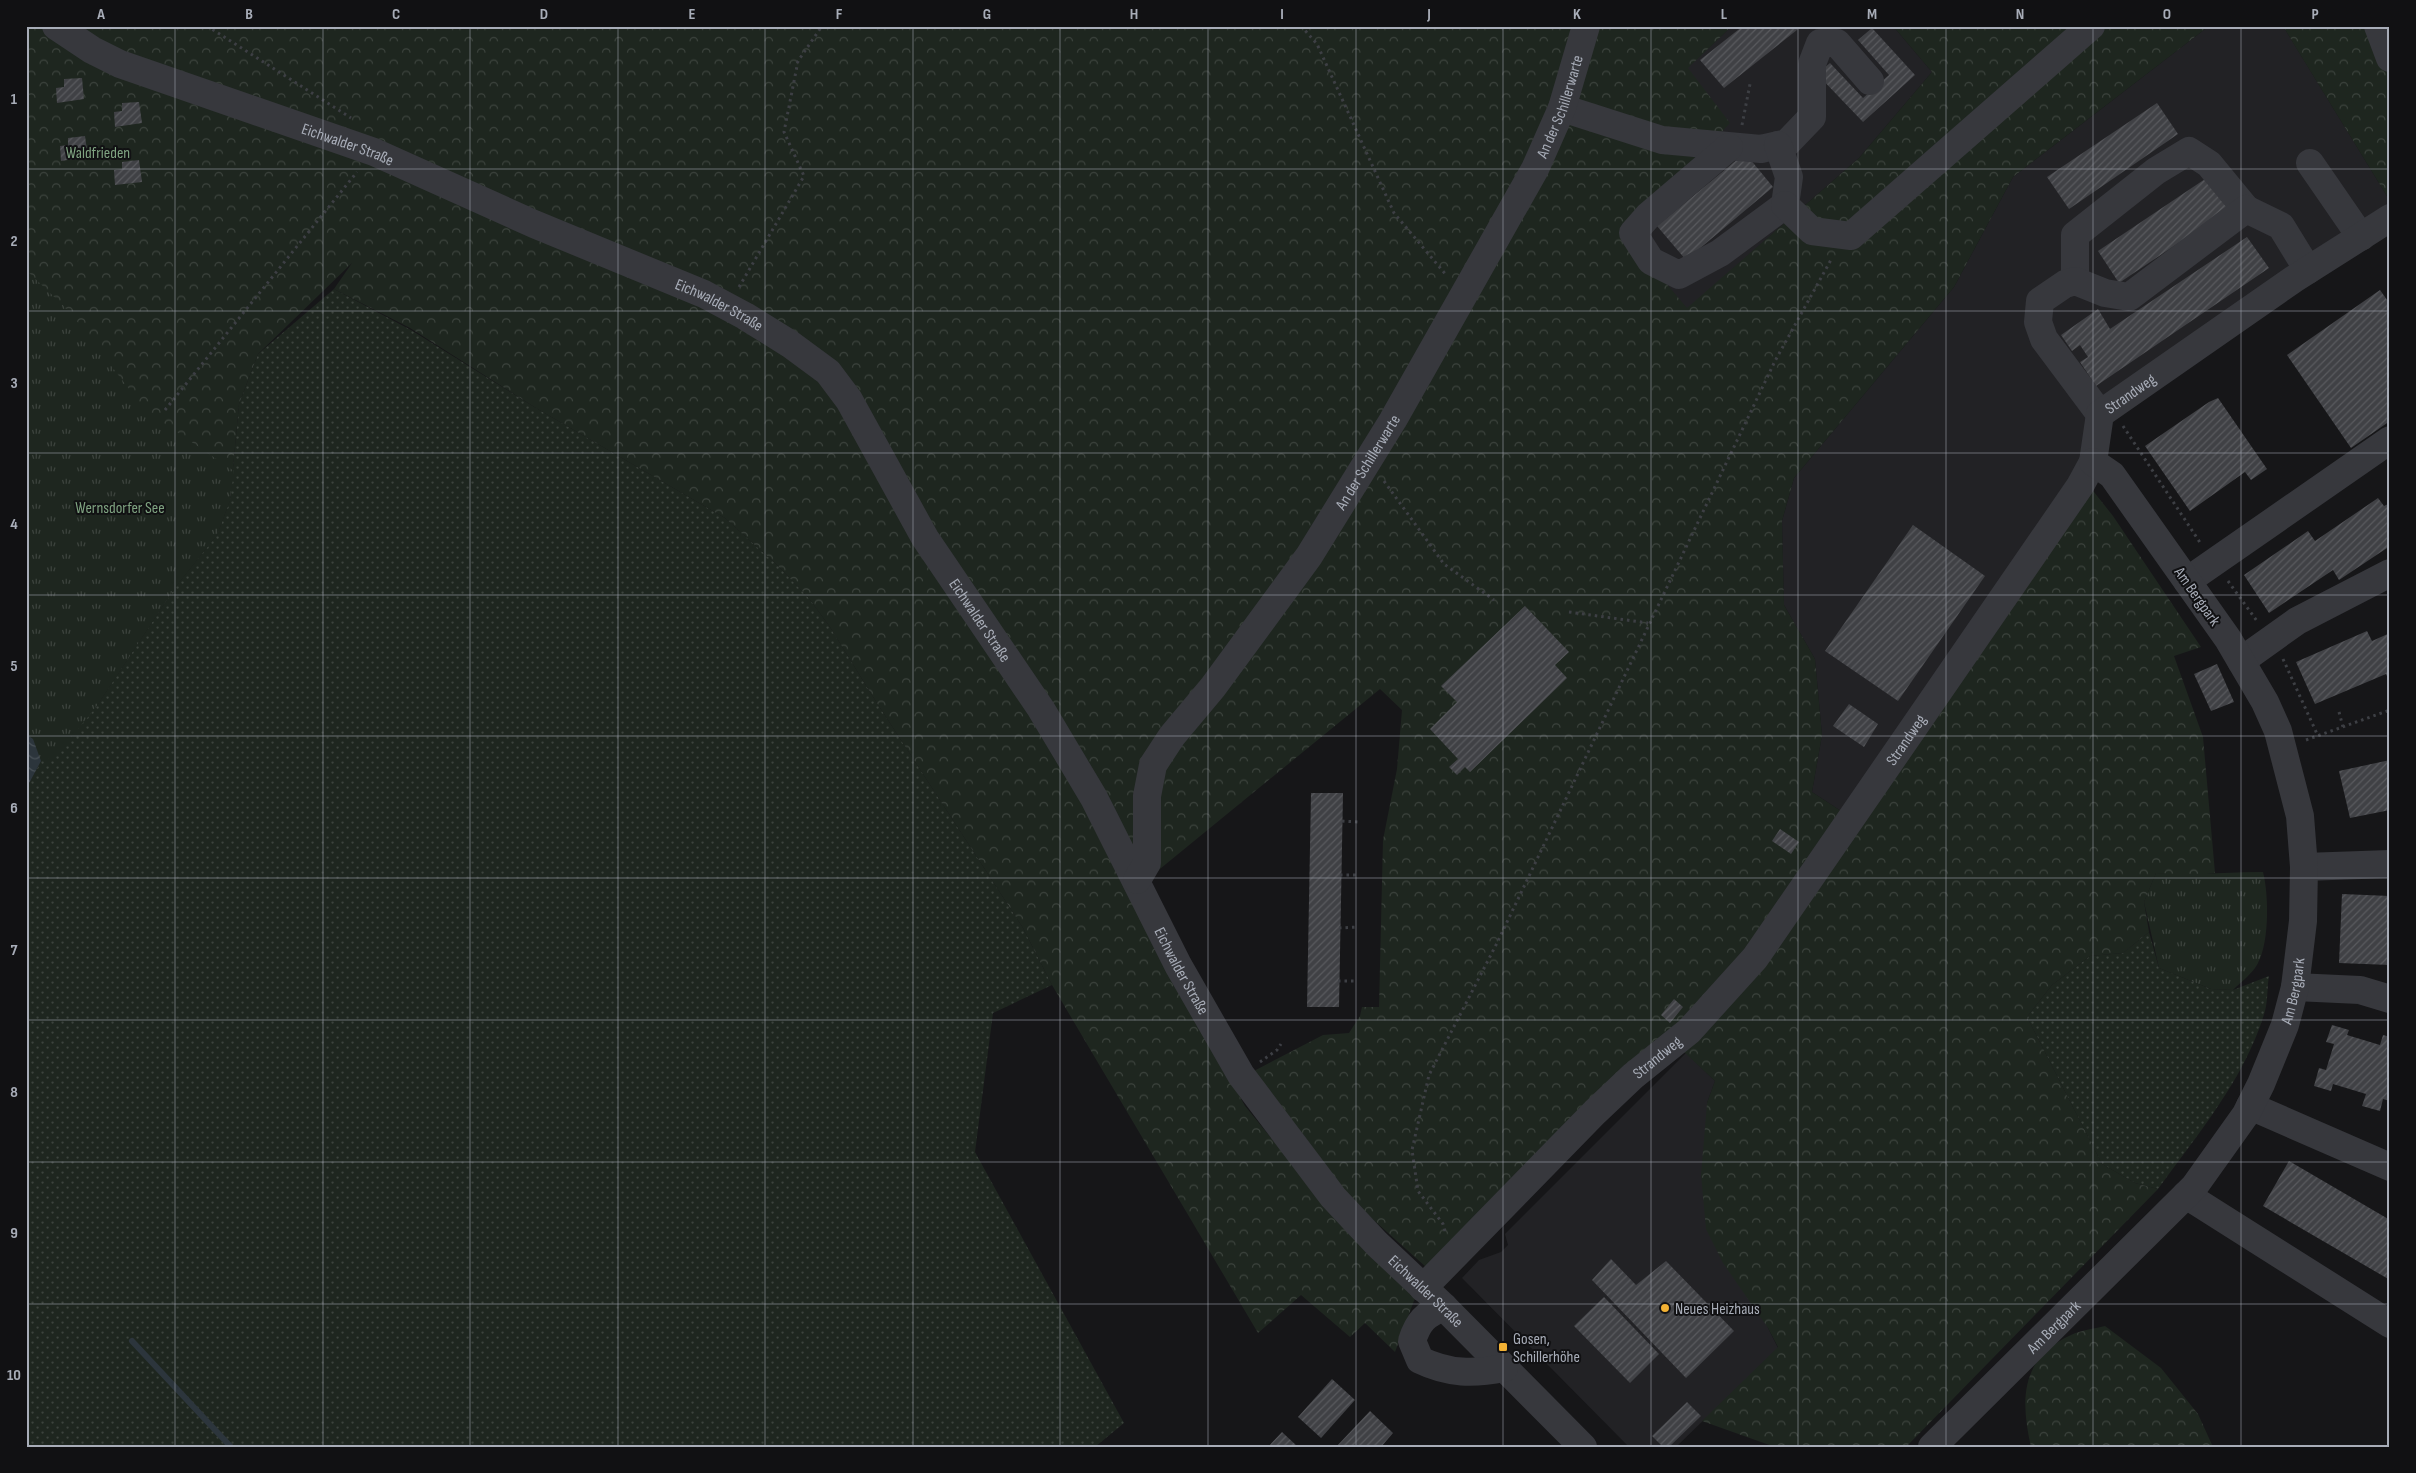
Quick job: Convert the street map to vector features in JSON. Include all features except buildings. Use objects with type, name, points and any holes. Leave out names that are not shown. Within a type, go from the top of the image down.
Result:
[{"type":"street","name":"Eichwalder Straße","points":[[56,26],[120,64],[155,74],[374,152],[525,220],[704,294],[790,344],[828,372],[849,400],[926,538],[1046,717],[1094,798],[1137,880],[1178,965],[1241,1075],[1333,1198],[1582,1447]]},
{"type":"street","name":"An der Schillerwarte","points":[[1137,880],[1147,863],[1147,796],[1153,765],[1172,736],[1213,687],[1309,556],[1465,296],[1535,169],[1562,108],[1586,26]]},
{"type":"street","points":[[1785,205],[1812,231],[1850,236],[2091,26]]},
{"type":"street","points":[[2378,26],[2390,58]]},
{"type":"street","points":[[1562,108],[1662,140],[1761,148],[1787,143],[1812,117],[1812,64],[1820,43],[1837,43],[1870,81]]},
{"type":"street","points":[[1734,147],[1648,216],[1633,234],[1651,261],[1679,276],[1720,253],[1785,205],[1789,177],[1778,145]]},
{"type":"street","points":[[2075,281],[2073,256],[2075,235],[2156,171],[2190,151],[2208,164],[2246,209],[2280,226],[2308,270]]},
{"type":"street","points":[[2310,164],[2361,237]]},
{"type":"street","points":[[2100,414],[2044,339],[2038,322],[2040,301],[2065,284],[2075,281],[2105,293],[2130,297],[2246,209]]},
{"type":"street","name":"Strandweg","points":[[1423,1288],[1601,1106],[1633,1076],[1689,1030],[1755,958],[2080,486],[2094,462],[2100,414],[2114,402],[2308,270],[2390,218]]},
{"type":"street","points":[[2187,581],[2390,440]]},
{"type":"street","name":"Am Bergpark","points":[[1932,1447],[2186,1195],[2250,1106],[2272,1059],[2285,1025],[2295,987],[2304,921],[2304,867],[2300,816],[2283,748],[2265,702],[2241,660],[2112,475],[2094,462]]},
{"type":"street","points":[[2241,660],[2297,621],[2390,573]]},
{"type":"street","points":[[2304,867],[2390,864]]},
{"type":"street","points":[[2295,987],[2360,990],[2390,999]]},
{"type":"street","points":[[2250,1106],[2390,1167]]},
{"type":"street","points":[[2186,1195],[2390,1324]]},
{"type":"street","points":[[1444,1307],[1430,1312],[1418,1323],[1412,1341],[1420,1360],[1440,1370],[1482,1372],[1504,1368]]},
{"type":"path","points":[[165,410],[374,152],[350,116],[207,26]]},
{"type":"path","points":[[727,307],[804,176],[784,132],[798,60],[822,26]]},
{"type":"path","points":[[1301,26],[1316,44],[1394,213],[1465,296]]},
{"type":"path","points":[[1734,147],[1750,84]]},
{"type":"path","points":[[1455,1256],[1443,1224],[1418,1191],[1412,1150],[1429,1075],[1497,943],[1775,360],[1834,256],[1850,236]]},
{"type":"path","points":[[1368,460],[1444,564],[1494,600]]},
{"type":"path","points":[[1570,612],[1648,623]]},
{"type":"path","points":[[2283,748],[2390,710]]},
{"type":"path","points":[[2339,712],[2343,727]]},
{"type":"path","points":[[1342,821],[1359,822]]},
{"type":"path","points":[[1340,875],[1358,875]]},
{"type":"path","points":[[1339,928],[1356,927]]},
{"type":"path","points":[[1338,981],[1355,980]]},
{"type":"shaded area","points":[[1732,26],[1893,26],[1932,72],[1859,158],[1687,309],[1626,236],[1687,68]]},
{"type":"shaded area","points":[[2209,26],[2283,26],[2390,201],[2390,205],[2088,413],[2085,449],[2065,488],[1844,813],[1812,792],[1822,735],[1815,659],[1784,605],[1782,521],[1794,478],[1954,287],[2013,177]]},
{"type":"shaded area","points":[[1686,1053],[1715,1081],[1707,1103],[1768,1328],[1778,1348],[1676,1447],[1629,1447],[1462,1278],[1479,1260],[1501,1252],[1508,1245],[1505,1234]]},
{"type":"green space","name":"Waldfrieden","points":[[26,26],[1732,26],[1688,68],[1730,123],[1626,236],[1687,308],[1859,158],[1932,72],[1893,26],[2209,26],[2013,177],[1954,287],[1794,478],[1782,521],[1784,605],[1815,659],[1822,735],[1812,792],[1844,813],[2065,488],[2075,468],[2113,516],[2201,647],[2174,656],[2203,737],[2215,873],[2190,876],[2156,873],[2144,902],[2149,932],[2123,953],[2090,956],[2052,985],[2027,1017],[2102,1164],[2135,1183],[2158,1189],[1906,1447],[1775,1447],[1702,1421],[1778,1347],[1768,1328],[1723,1263],[1706,1229],[1701,1175],[1707,1103],[1715,1081],[1668,1037],[1426,1267],[1340,1190],[1252,1072],[1323,1035],[1349,1033],[1360,1016],[1362,1007],[1379,1007],[1383,840],[1397,769],[1402,710],[1380,689],[1155,873],[1116,873],[1245,1106],[1290,1161],[1415,1298],[1395,1352],[1365,1323],[1350,1337],[1301,1295],[1258,1333],[1052,985],[1023,928],[875,700],[830,627],[808,597],[776,564],[725,518],[536,408],[410,328],[334,289],[352,263],[258,354],[239,404],[230,500],[217,535],[176,586],[96,707],[55,757],[26,734]]},
{"type":"green space","points":[[2283,26],[2390,26],[2390,201],[2295,46]]},
{"type":"green space","name":"Wernsdorfer See","points":[[26,270],[69,311],[146,411],[234,471],[230,500],[217,535],[176,586],[96,707],[55,757],[41,761],[26,789]]},
{"type":"green space","points":[[334,289],[411,330],[536,408],[725,518],[776,564],[808,597],[830,627],[875,700],[1023,928],[1052,985],[993,1013],[975,1152],[1124,1423],[1095,1447],[26,1447],[26,789],[41,761],[96,707],[176,586],[217,535],[230,500],[239,404],[258,354]]},
{"type":"green space","points":[[2263,872],[2267,921],[2263,948],[2255,968],[2233,990],[2211,989],[2159,968],[2144,902],[2156,873]]},
{"type":"green space","points":[[2149,932],[2159,968],[2211,989],[2233,990],[2269,976],[2265,1011],[2246,1059],[2219,1104],[2158,1189],[2135,1183],[2102,1164],[2027,1017],[2052,985],[2090,956],[2123,953]]},
{"type":"green space","points":[[2105,1326],[2161,1368],[2198,1414],[2213,1447],[2031,1447],[2026,1412],[2026,1396],[2028,1381],[2033,1368],[2042,1355],[2054,1344],[2075,1333]]},
{"type":"water","points":[[26,734],[33,739],[41,761],[26,789]]},
{"type":"waterway","points":[[132,1341],[231,1447]]},
{"type":"place","name":"Neues Heizhaus","points":[[1665,1308]]},
{"type":"place","name":"Gosen, Schillerhöhe","points":[[1503,1347]]}]
